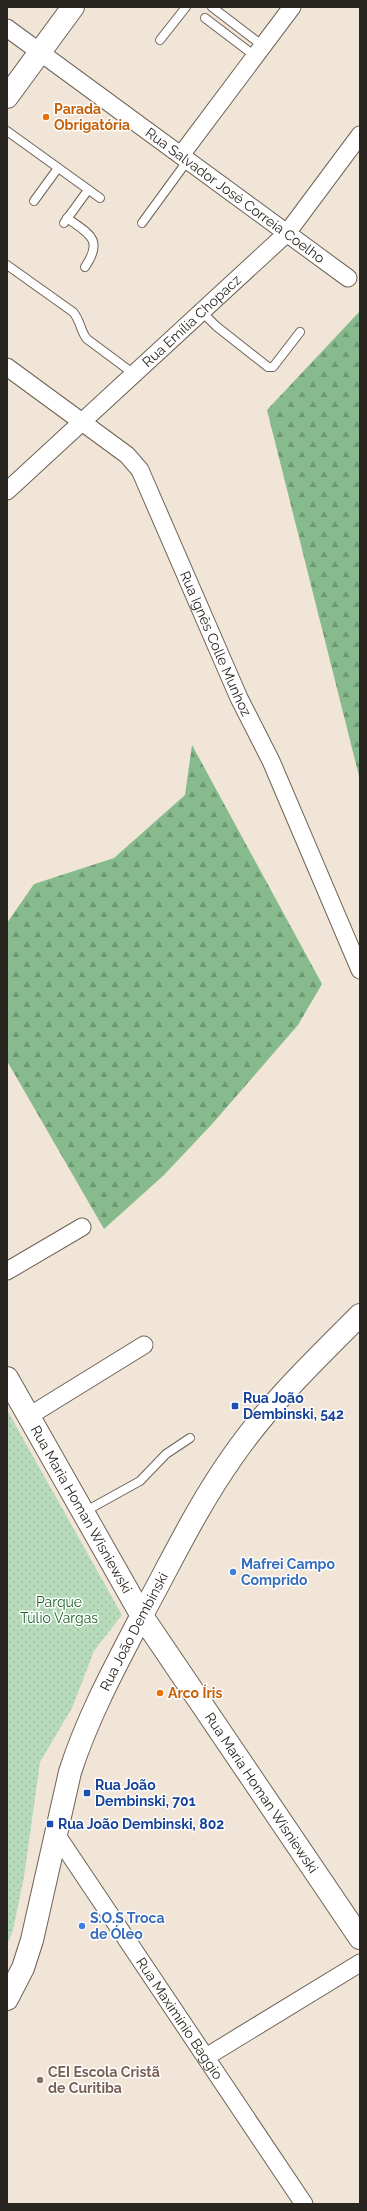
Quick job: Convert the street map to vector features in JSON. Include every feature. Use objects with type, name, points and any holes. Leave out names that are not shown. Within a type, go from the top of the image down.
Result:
[{"type":"main road","points":[[7,97],[73,7]]},
{"type":"main road","name":"Rua João Dembinski","points":[[7,1999],[23,1968],[32,1940],[64,1795],[77,1749],[103,1688],[208,1494],[232,1456],[278,1399],[360,1315]]},
{"type":"main road","name":"Rua Maria Homan Wisniewski","points":[[7,1378],[142,1616],[360,1938]]},
{"type":"street","points":[[184,158],[259,51],[292,7]]},
{"type":"street","name":"Rua Salvador José Correia Coelho","points":[[7,28],[348,278]]},
{"type":"street","name":"Rua Emília Chopacz","points":[[7,491],[287,233],[360,135]]},
{"type":"street","name":"Rua Ignês Colle Munhoz","points":[[7,367],[127,455],[134,462],[145,481],[240,698],[271,761],[360,970]]},
{"type":"street","points":[[7,1271],[82,1227]]},
{"type":"street","points":[[29,1416],[144,1345]]},
{"type":"street","name":"Rua Maximínio Baggio","points":[[56,1834],[304,2204]]},
{"type":"street","points":[[206,2058],[360,1963]]},
{"type":"lane","points":[[160,40],[186,7]]},
{"type":"lane","points":[[212,7],[259,51]]},
{"type":"lane","points":[[204,18],[259,51]]},
{"type":"lane","points":[[7,130],[100,198]]},
{"type":"lane","points":[[142,223],[184,158]]},
{"type":"lane","points":[[34,201],[58,168]]},
{"type":"lane","points":[[85,266],[94,254],[94,244],[89,235],[65,221],[88,190]]},
{"type":"lane","points":[[7,265],[73,312],[79,319],[83,335],[134,374]]},
{"type":"lane","points":[[202,312],[216,326],[268,367],[273,367],[278,362],[300,332]]},
{"type":"lane","points":[[83,1512],[140,1481],[166,1454],[190,1438]]},
{"type":"green space","points":[[360,311],[360,780],[267,410]]},
{"type":"green space","points":[[192,745],[322,984],[298,1025],[213,1123],[164,1175],[104,1229],[7,1061],[7,923],[34,884],[114,858],[185,795]]},
{"type":"green space","name":"Parque Túlio Vargas","points":[[7,1410],[122,1615],[94,1651],[72,1708],[40,1762],[24,1877],[13,1930],[7,1945]]},
{"type":"place","name":"Parada Obrigatória","points":[[46,117]]},
{"type":"place","name":"Rua João Dembinski, 542","points":[[235,1406]]},
{"type":"place","name":"Mafrei Campo Comprido","points":[[233,1572]]},
{"type":"place","name":"Arco Íris","points":[[160,1693]]},
{"type":"place","name":"Rua João Dembinski, 701","points":[[87,1793]]},
{"type":"place","name":"Rua João Dembinski, 802","points":[[50,1824]]},
{"type":"place","name":"S.O.S Troca de Óleo","points":[[82,1926]]},
{"type":"place","name":"CEI Escola Cristã de Curitiba","points":[[40,2080]]}]
